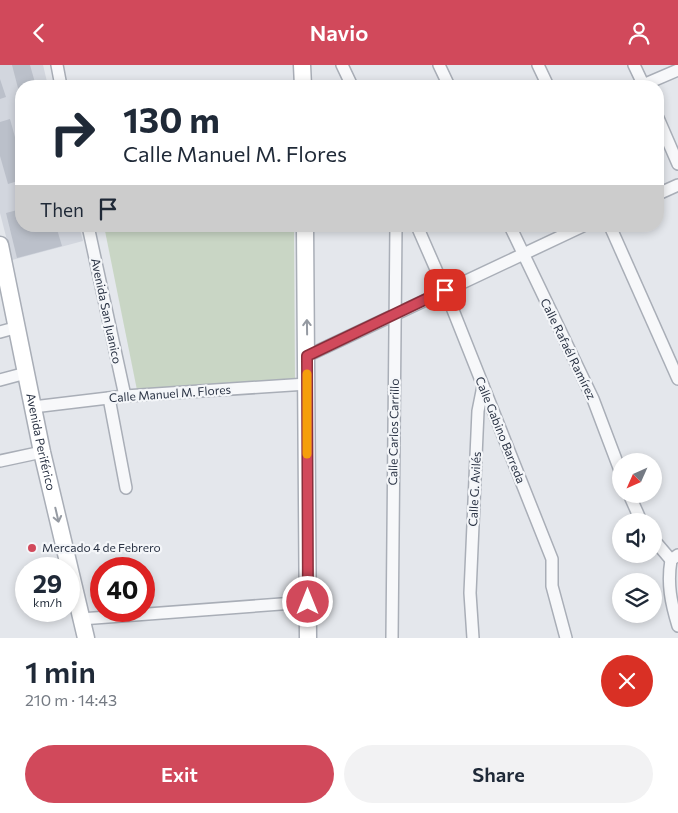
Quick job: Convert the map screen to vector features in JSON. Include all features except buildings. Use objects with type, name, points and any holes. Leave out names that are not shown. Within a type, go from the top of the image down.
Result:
[{"type":"street","points":[[57,65],[59,80]]},
{"type":"street","points":[[302,65],[303,80]]},
{"type":"street","points":[[342,65],[349,80]]},
{"type":"street","points":[[439,65],[445,80]]},
{"type":"street","points":[[538,65],[545,80]]},
{"type":"street","points":[[634,65],[640,80]]},
{"type":"street","points":[[656,80],[678,70]]},
{"type":"street","points":[[664,132],[678,164]]},
{"type":"street","points":[[664,191],[678,185]]},
{"type":"street","name":"Avenida San Juanico","points":[[89,232],[125,396]]},
{"type":"street","points":[[305,232],[308,638]]},
{"type":"street","name":"Calle Carlos Carrillo","points":[[392,638],[396,232]]},
{"type":"street","name":"Calle Gabino Barreda","points":[[419,232],[445,290],[552,559],[552,586],[566,638]]},
{"type":"street","name":"Calle Rafaél Ramírez","points":[[513,232],[593,399],[613,453]]},
{"type":"street","points":[[307,356],[570,232]]},
{"type":"street","points":[[613,232],[678,379]]},
{"type":"street","name":"Avenida Periférico","points":[[0,245],[4,280],[18,327],[42,452],[86,638]]},
{"type":"street","points":[[0,332],[18,327]]},
{"type":"street","points":[[0,379],[26,373]]},
{"type":"street","name":"Calle Manuel M. Flores","points":[[33,407],[125,396],[307,384]]},
{"type":"street","name":"Calle G. Avilés","points":[[473,638],[470,593],[478,411],[483,386]]},
{"type":"street","points":[[109,398],[126,488]]},
{"type":"street","points":[[0,461],[42,452]]},
{"type":"street","points":[[662,547],[674,557],[669,574],[670,601],[678,626]]},
{"type":"street","points":[[82,619],[308,602]]},
{"type":"shaded area","points":[[0,65],[43,65],[47,80],[15,80],[15,232],[81,232],[83,241],[12,260],[0,213]]},
{"type":"green space","points":[[105,232],[294,232],[295,381],[137,390]]},
{"type":"slow traffic","points":[[307,374],[307,454]]},
{"type":"place","name":"Mercado 4 de Febrero","points":[[32,548]]},
{"type":"route","points":[[308,602],[307,356],[445,290]]}]
